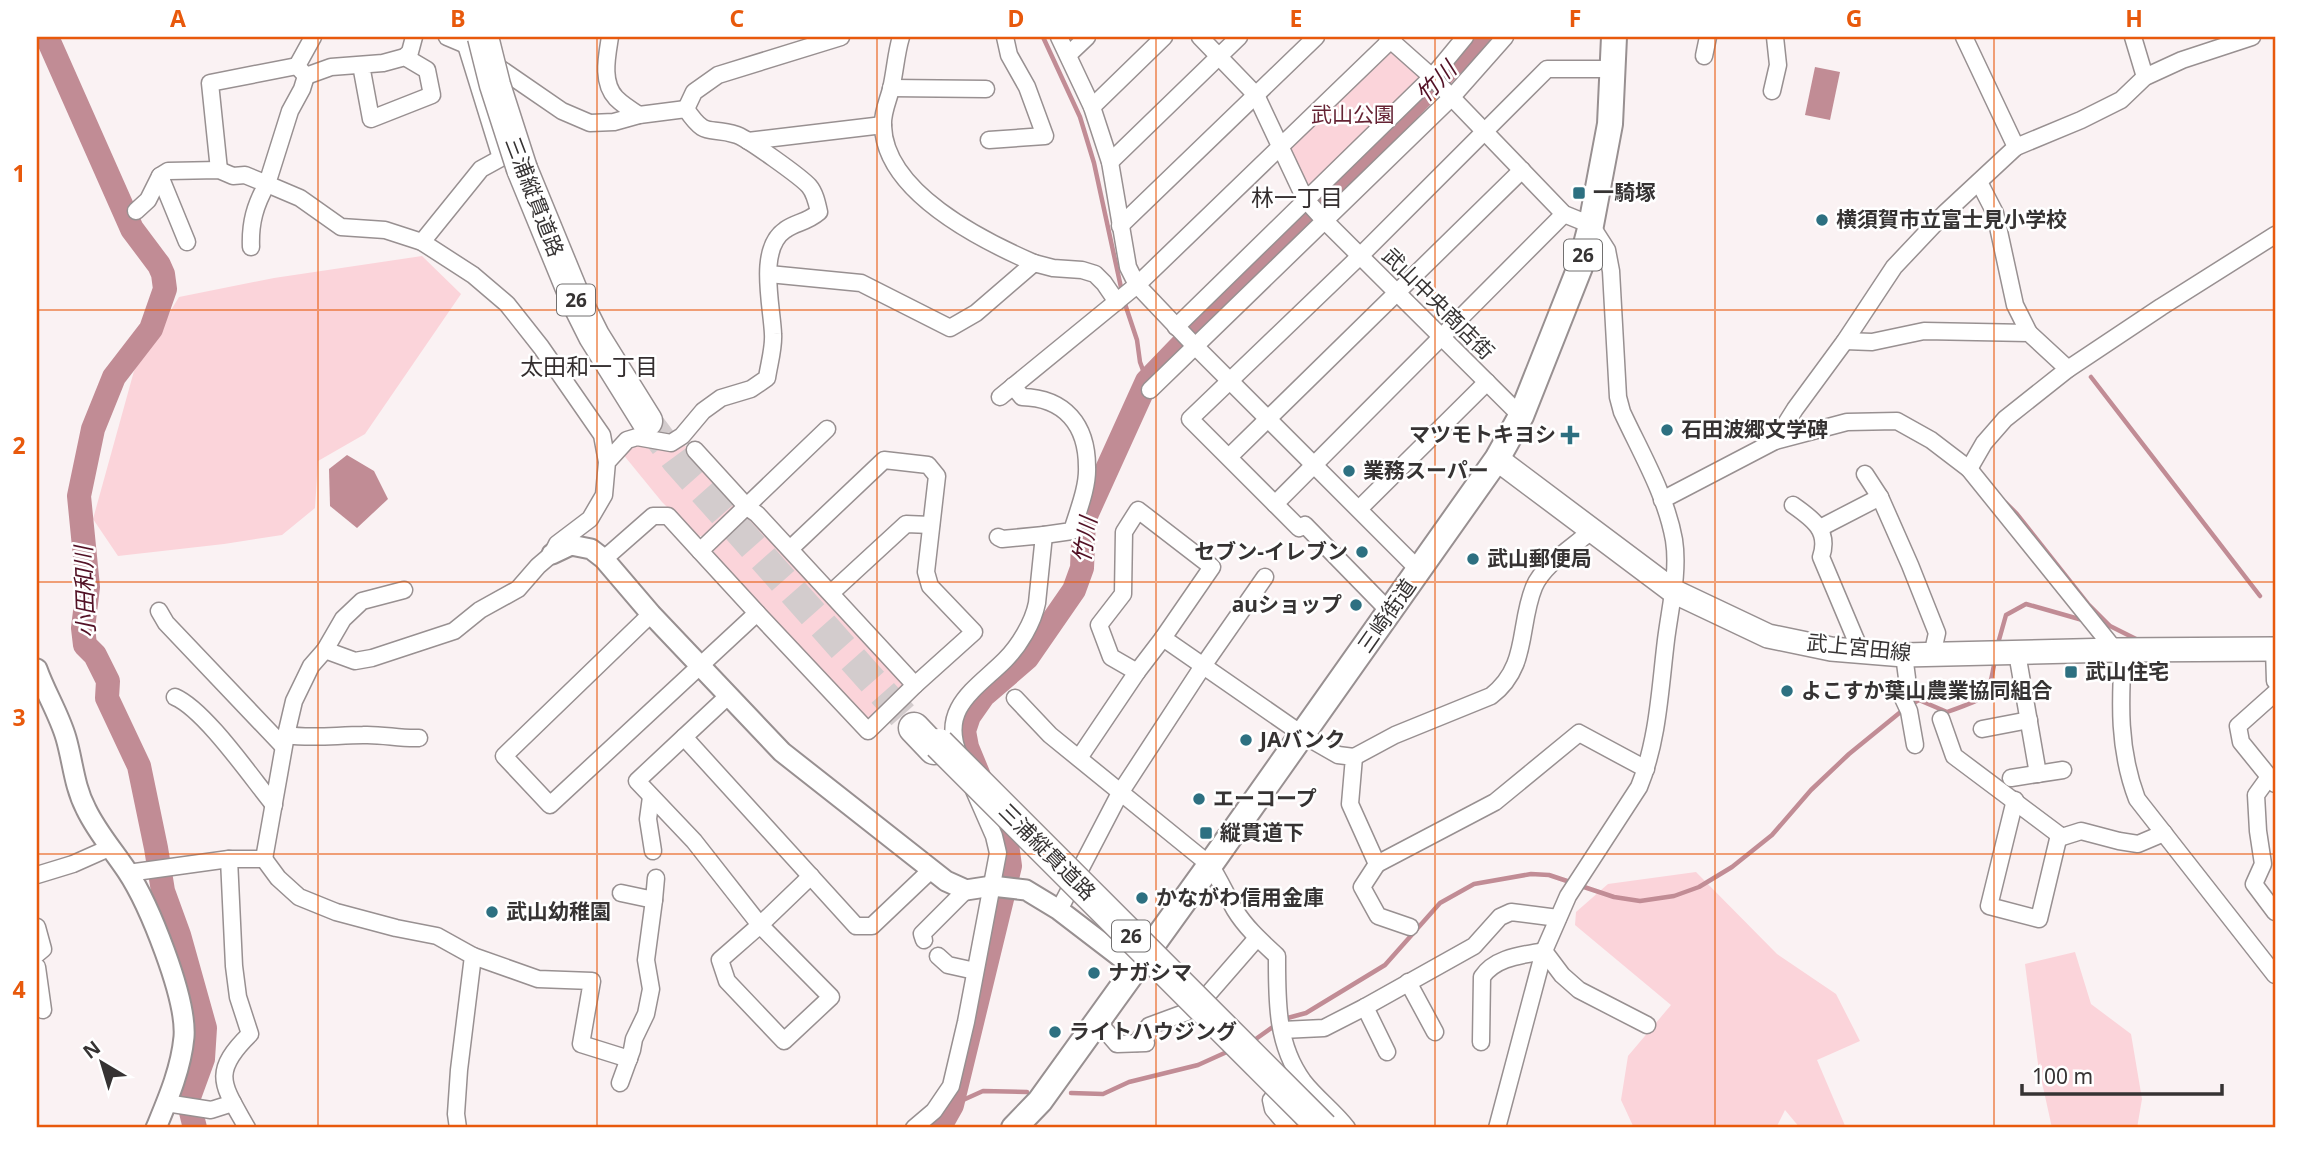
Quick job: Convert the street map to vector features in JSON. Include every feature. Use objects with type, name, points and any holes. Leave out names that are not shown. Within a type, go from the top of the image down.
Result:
[{"type":"highway","name":"三浦縦貫道路","points":[[480,39],[575,298],[594,336],[651,418]]},
{"type":"highway","name":"三浦縦貫道路","points":[[1312,1128],[927,736],[1323,1128]]},
{"type":"main road","name":"三崎街道","points":[[1014,1128],[1040,1101],[1136,969],[1497,459],[1521,416],[1580,267],[1591,225],[1609,124],[1614,37]]},
{"type":"main road","name":"武上宮田線","points":[[1497,459],[1673,591],[1769,636],[1831,649],[1904,655],[2274,649]]},
{"type":"street","points":[[251,247],[256,204],[267,184],[290,111],[302,89],[301,71],[313,37]]},
{"type":"street","points":[[219,170],[210,83],[383,63],[405,57],[410,52],[414,37]]},
{"type":"street","points":[[447,37],[480,39],[562,111],[590,123],[614,122],[639,115],[686,109]]},
{"type":"street","points":[[610,37],[607,82],[615,97],[639,115]]},
{"type":"street","points":[[686,109],[694,92],[718,75],[841,37]]},
{"type":"street","points":[[901,37],[883,125],[888,149],[895,165],[943,215],[1000,248],[1034,263],[1095,274],[1117,302]]},
{"type":"street","points":[[989,140],[1045,136],[1027,87],[1009,55],[1005,37]]},
{"type":"street","points":[[1059,37],[1092,107],[1110,162],[1128,267],[1137,285],[1419,569]]},
{"type":"street","points":[[1068,55],[1087,37]]},
{"type":"street","points":[[1092,107],[1164,37]]},
{"type":"street","name":"武山中央商店街","points":[[1200,37],[1256,95],[1305,199],[1521,416]]},
{"type":"street","points":[[1110,162],[1239,37]]},
{"type":"street","points":[[1120,226],[1316,37]]},
{"type":"street","points":[[1176,327],[1432,77],[1465,37]]},
{"type":"street","points":[[1150,390],[1451,98],[1506,37]]},
{"type":"street","points":[[1704,56],[1708,37]]},
{"type":"street","points":[[1772,91],[1778,65],[1775,37]]},
{"type":"street","points":[[1964,37],[2016,148]]},
{"type":"street","points":[[2133,37],[2145,77]]},
{"type":"street","points":[[1775,442],[1894,267],[1945,213],[2016,148],[2121,100],[2145,77],[2182,60],[2252,37]]},
{"type":"street","points":[[998,537],[1002,539],[1072,531],[1088,468],[1082,433],[1067,412],[1041,397],[1022,397],[1006,391],[1137,285],[1391,38],[1564,214],[1591,225],[1607,250],[1611,271],[1620,405],[1662,500],[1674,540],[1673,591],[1658,710],[1646,769],[1639,787],[1586,867],[1558,918],[1544,951],[1497,1128]]},
{"type":"street","points":[[422,243],[481,169],[501,158],[480,39]]},
{"type":"street","points":[[360,65],[371,119],[432,95],[427,70],[405,57]]},
{"type":"street","points":[[1390,612],[1305,525],[1299,528],[1190,419],[1360,256],[1546,69],[1613,69]]},
{"type":"street","points":[[891,88],[986,89]]},
{"type":"street","points":[[607,462],[627,440],[637,437],[670,443],[682,436],[703,411],[721,398],[751,389],[767,378],[774,336],[769,305],[770,248],[785,230],[808,221],[819,212],[816,198],[809,186],[736,134],[709,131],[697,126],[686,109]]},
{"type":"street","points":[[748,141],[883,125]]},
{"type":"street","points":[[136,211],[148,200],[160,176],[168,171],[219,170],[233,176],[245,175],[300,198],[341,227],[385,230],[422,243],[474,275],[507,304],[541,347],[602,435],[607,462],[604,495],[590,519],[557,544],[552,554]]},
{"type":"street","points":[[1229,457],[1522,170]]},
{"type":"street","points":[[160,176],[187,242]]},
{"type":"street","points":[[1979,181],[1996,213],[2015,305],[2029,333],[2067,369]]},
{"type":"street","points":[[1275,504],[1564,214]]},
{"type":"street","points":[[1969,469],[1984,443],[2005,419],[2067,369],[2161,306],[2275,236]]},
{"type":"street","points":[[769,274],[861,283],[950,328],[976,313],[1034,263]]},
{"type":"street","points":[[1845,341],[1872,342],[1924,331],[2029,333]]},
{"type":"street","points":[[1359,509],[1487,382]]},
{"type":"street","points":[[1662,500],[1775,442],[1847,422],[1898,421],[1931,440],[1969,469],[2119,650],[2121,740],[2127,774],[2137,799],[2275,975]]},
{"type":"street","points":[[700,551],[827,429]]},
{"type":"street","points":[[695,450],[915,685]]},
{"type":"street","points":[[604,559],[653,516],[667,516],[868,731],[974,632],[930,586],[926,572],[937,476],[928,465],[884,460],[790,549]]},
{"type":"street","points":[[1865,474],[1880,497],[1937,634],[1932,655]]},
{"type":"street","points":[[1819,528],[1880,497]]},
{"type":"street","points":[[1793,505],[1819,528],[1825,544],[1821,557],[1861,653]]},
{"type":"street","points":[[1079,758],[1212,567],[1138,510],[1124,532],[1123,594],[1099,625],[1111,657],[1137,672]]},
{"type":"street","points":[[831,593],[906,524],[931,525]]},
{"type":"street","points":[[1163,638],[1303,734],[1338,755],[1354,757],[1395,735],[1491,696],[1502,687],[1517,664],[1533,588],[1538,579],[1543,571],[1591,531]]},
{"type":"street","points":[[914,1128],[934,1111],[951,1086],[998,853],[994,836],[953,741],[952,725],[965,698],[977,684],[1006,660],[1019,643],[1035,612],[1044,535]]},
{"type":"street","points":[[325,650],[355,661],[454,631],[480,610],[519,589],[552,554],[570,545],[591,549],[604,559],[651,614],[782,752],[931,870],[946,881],[966,890],[992,886],[1026,890],[1059,909],[1136,969]]},
{"type":"street","points":[[1059,909],[1120,793],[1265,577]]},
{"type":"street","points":[[404,590],[362,601],[343,618],[325,650],[311,666],[294,701],[284,741],[264,859],[278,878],[299,897],[336,912],[437,936],[473,956],[538,979],[592,981],[581,1044],[629,1059]]},
{"type":"street","points":[[159,611],[166,623],[284,741]]},
{"type":"street","points":[[651,614],[504,756],[550,805],[757,613]]},
{"type":"street","points":[[2274,649],[2275,681]]},
{"type":"street","points":[[2003,654],[2029,720],[2038,774]]},
{"type":"street","points":[[1904,655],[1907,678],[1905,704],[1915,745]]},
{"type":"street","points":[[37,669],[63,730],[76,786],[85,807],[109,848],[128,873],[155,928],[176,985],[184,1034],[179,1066],[156,1128]]},
{"type":"street","points":[[2275,693],[2238,726],[2241,742],[2272,780],[2256,795],[2263,864],[2254,884],[2275,912]]},
{"type":"street","points":[[728,696],[637,781],[694,841],[760,925],[831,997],[784,1041],[727,981],[720,960],[760,925],[811,876]]},
{"type":"street","points":[[175,697],[187,702],[205,720],[274,805]]},
{"type":"street","points":[[1015,698],[1050,735],[1210,865],[1222,882],[1235,911],[1257,938],[1277,956],[1277,1014],[1294,1068],[1347,1128]]},
{"type":"street","points":[[1941,719],[1954,756],[2062,837],[2081,831],[2138,844],[2164,833]]},
{"type":"street","points":[[1982,729],[2029,720]]},
{"type":"street","points":[[1410,927],[1378,916],[1362,887],[1377,863],[1495,802],[1579,733],[1646,769]]},
{"type":"street","points":[[284,741],[366,734],[419,738]]},
{"type":"street","points":[[684,737],[856,926],[872,926],[931,870]]},
{"type":"street","points":[[1354,757],[1350,804],[1377,863]]},
{"type":"street","points":[[2011,778],[2063,770]]},
{"type":"street","points":[[650,797],[648,819],[653,851]]},
{"type":"street","points":[[2015,800],[1989,906],[2039,919],[2059,835]]},
{"type":"street","points":[[37,875],[73,864],[109,848]]},
{"type":"street","points":[[128,873],[229,859],[264,859]]},
{"type":"street","points":[[229,859],[234,966],[239,997],[250,1034],[232,1051],[223,1076],[225,1086],[247,1128]]},
{"type":"street","points":[[620,1083],[634,1039],[646,1014],[651,989],[646,960],[656,878]]},
{"type":"street","points":[[924,940],[922,934],[966,890]]},
{"type":"street","points":[[621,893],[654,900]]},
{"type":"street","points":[[1282,1030],[1324,1028],[1474,946],[1500,917],[1511,912],[1558,918]]},
{"type":"street","points":[[37,927],[43,949],[37,954]]},
{"type":"street","points":[[1098,1022],[1117,1044],[1141,1043],[1149,1026],[1187,1012],[1210,992],[1257,938]]},
{"type":"street","points":[[1544,951],[1562,975],[1579,990],[1647,1025]]},
{"type":"street","points":[[1481,1042],[1482,977],[1499,962],[1544,951]]},
{"type":"street","points":[[458,1128],[456,1114],[459,1070],[473,956]]},
{"type":"street","points":[[938,956],[948,965],[975,971]]},
{"type":"street","points":[[37,967],[43,1010]]},
{"type":"street","points":[[1408,982],[1436,1032]]},
{"type":"street","points":[[1364,1007],[1387,1052]]},
{"type":"street","points":[[1289,1128],[1273,1109],[1271,1100],[1298,1074]]},
{"type":"street","points":[[166,1103],[211,1110],[233,1103]]},
{"type":"green space","name":"武山公園","points":[[1391,40],[1432,77],[1305,199],[1280,147]]},
{"type":"green space","points":[[422,256],[461,294],[365,434],[318,461],[315,508],[282,535],[118,556],[93,519],[134,371],[179,297],[274,278]]},
{"type":"green space","points":[[681,441],[735,500],[735,508],[705,537],[695,535],[662,502],[622,453],[633,443]]},
{"type":"green space","points":[[744,518],[753,519],[902,681],[903,689],[874,717],[863,717],[714,556],[714,545]]},
{"type":"green space","points":[[1696,872],[1777,954],[1836,994],[1860,1041],[1817,1060],[1846,1128],[1800,1128],[1785,1110],[1776,1128],[1634,1128],[1621,1100],[1628,1056],[1671,1005],[1575,925],[1576,912],[1608,884]]},
{"type":"green space","points":[[2075,952],[2091,1004],[2131,1034],[2142,1099],[2137,1128],[2052,1128],[2038,1064],[2025,964]]},
{"type":"shaded area","points":[[1815,67],[1840,72],[1830,120],[1805,115]]},
{"type":"shaded area","points":[[347,455],[374,471],[388,499],[357,528],[330,506],[329,469]]},
{"type":"waterway","name":"小田和川","points":[[47,37],[132,229],[163,274],[165,289],[151,329],[114,377],[93,429],[79,496],[88,587],[83,628],[85,645],[95,655],[108,681],[107,698],[139,766],[163,891],[179,935],[205,1028],[203,1059],[188,1100],[195,1128]]},
{"type":"waterway","points":[[1043,37],[1080,117],[1094,163],[1122,292]]},
{"type":"waterway","name":"竹川","points":[[935,1128],[943,1121],[952,1105],[1010,866],[1007,844],[967,747],[964,731],[969,716],[983,696],[1027,658],[1074,590],[1082,568],[1084,520],[1147,381],[1479,37]]},
{"type":"waterway","points":[[1124,301],[1147,381]]},
{"type":"waterway","points":[[2091,377],[2260,596]]},
{"type":"waterway","points":[[2006,503],[2088,604],[2109,625]]},
{"type":"waterway","points":[[1997,647],[2006,615],[2026,604],[2086,621]]},
{"type":"waterway","points":[[2101,624],[2138,640]]},
{"type":"waterway","points":[[1910,705],[1919,700],[1947,712],[1978,700],[1990,683],[1995,659]]},
{"type":"waterway","points":[[1581,886],[1614,897],[1640,901],[1674,896],[1699,887],[1732,867],[1772,835],[1811,790],[1849,754],[1903,710]]},
{"type":"waterway","points":[[1284,1019],[1306,1013],[1385,965],[1440,903],[1474,884],[1531,874],[1549,875],[1573,883]]},
{"type":"waterway","points":[[1253,1041],[1277,1024]]},
{"type":"waterway","points":[[1071,1093],[1103,1094],[1129,1082],[1198,1065],[1229,1051]]},
{"type":"waterway","points":[[952,1105],[983,1091],[1027,1092]]},
{"type":"tunnel","points":[[647,421],[676,460],[914,728]]},
{"type":"place","name":"一騎塚","points":[[1579,193]]},
{"type":"place","name":"横須賀市立富士見小学校","points":[[1822,220]]},
{"type":"place","name":"石田波郷文学碑","points":[[1667,430]]},
{"type":"place","name":"マツモトキヨシ","points":[[1570,435]]},
{"type":"place","name":"業務スーパー","points":[[1349,471]]},
{"type":"place","name":"セブン-イレブン","points":[[1362,552]]},
{"type":"place","name":"武山郵便局","points":[[1473,559]]},
{"type":"place","name":"auショップ","points":[[1356,605]]},
{"type":"place","name":"武山住宅","points":[[2071,672]]},
{"type":"place","name":"よこすか葉山農業協同組合","points":[[1787,691]]},
{"type":"place","name":"JAバンク","points":[[1246,740]]},
{"type":"place","name":"エーコープ","points":[[1199,799]]},
{"type":"place","name":"縦貫道下","points":[[1206,833]]},
{"type":"place","name":"かながわ信用金庫","points":[[1142,898]]},
{"type":"place","name":"武山幼稚園","points":[[492,912]]},
{"type":"place","name":"ナガシマ","points":[[1094,973]]},
{"type":"place","name":"ライトハウジング","points":[[1055,1032]]},
{"type":"district","name":"林一丁目","points":[[1297,198]]},
{"type":"district","name":"太田和一丁目","points":[[589,367]]}]
